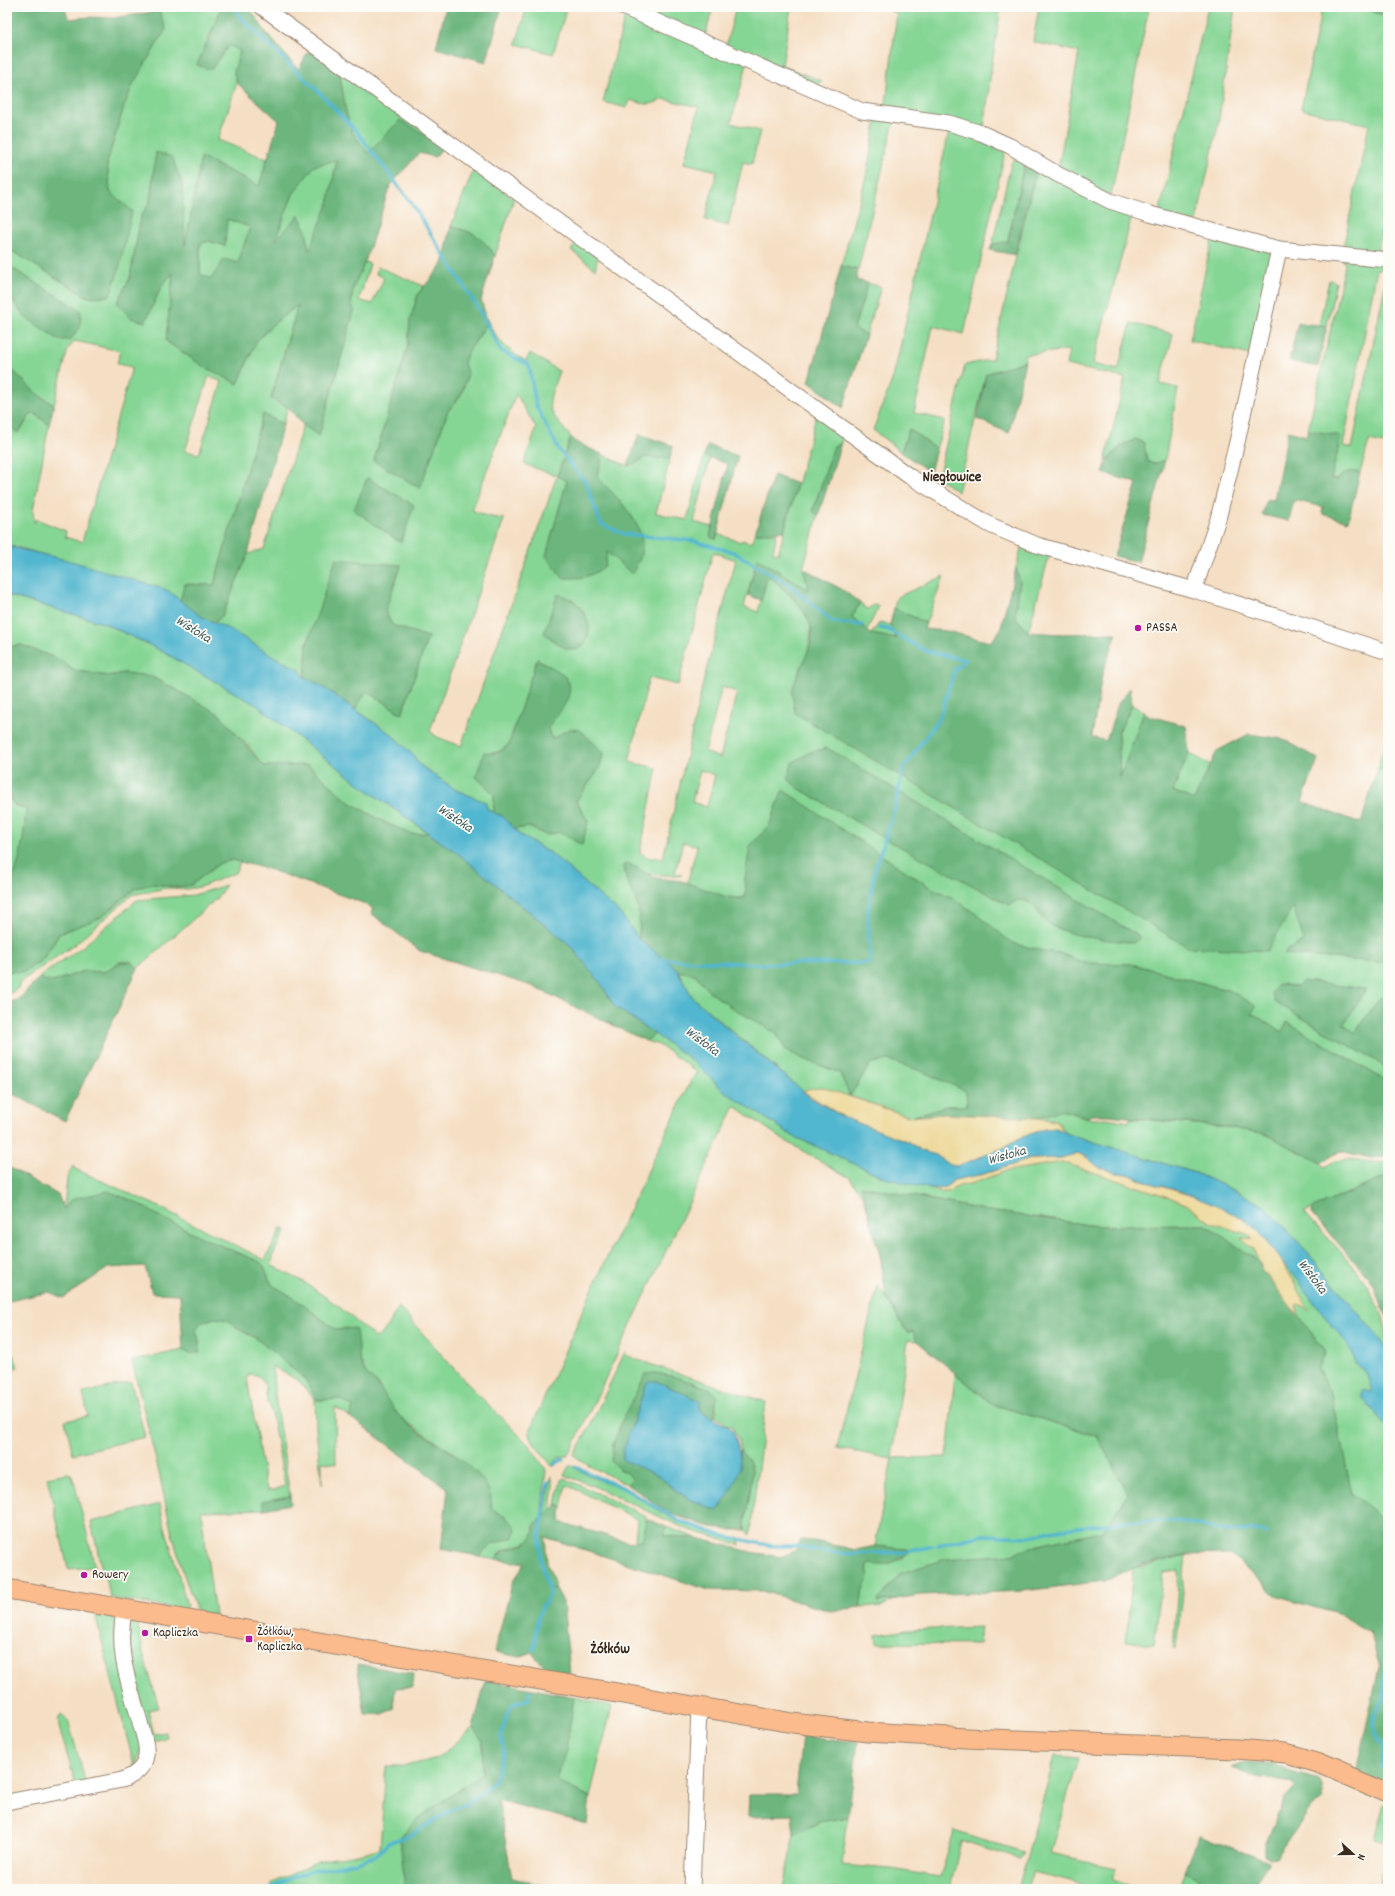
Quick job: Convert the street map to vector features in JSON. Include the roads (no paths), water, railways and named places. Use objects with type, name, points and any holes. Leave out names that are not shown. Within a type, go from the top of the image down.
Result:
[{"type":"main road","points":[[7,1589],[793,1723],[868,1732],[966,1738],[1236,1749],[1286,1753],[1317,1762],[1388,1792]]},
{"type":"street","points":[[262,7],[818,410],[942,498],[990,525],[1038,545],[1194,590],[1388,652]]},
{"type":"street","points":[[623,7],[856,109],[880,114],[949,123],[981,133],[1010,146],[1057,174],[1110,201],[1150,214],[1279,249],[1388,260]]},
{"type":"street","points":[[1194,590],[1218,519],[1238,438],[1279,249]]},
{"type":"street","points":[[7,1802],[122,1780],[135,1773],[144,1762],[146,1747],[122,1657],[120,1635],[125,1608]]},
{"type":"street","points":[[692,1889],[700,1708]]},
{"type":"water","name":"Wisłoka","points":[[7,546],[71,561],[167,590],[202,617],[229,629],[280,660],[300,670],[305,678],[318,684],[391,734],[412,754],[420,765],[456,790],[485,802],[488,810],[504,817],[519,834],[553,855],[620,913],[639,939],[676,968],[693,998],[811,1098],[845,1118],[909,1142],[921,1151],[936,1155],[949,1165],[958,1166],[1003,1148],[1020,1138],[1044,1129],[1056,1128],[1068,1134],[1195,1173],[1238,1192],[1266,1207],[1301,1245],[1388,1349],[1388,1428],[1363,1399],[1362,1391],[1369,1391],[1371,1393],[1372,1391],[1367,1375],[1357,1364],[1347,1344],[1260,1233],[1243,1218],[1183,1192],[1143,1181],[1129,1174],[1116,1173],[1097,1166],[1087,1157],[1078,1153],[1061,1158],[1030,1159],[984,1174],[954,1180],[946,1187],[938,1189],[888,1179],[793,1136],[724,1091],[692,1060],[614,1006],[602,985],[570,945],[457,853],[363,787],[258,706],[156,648],[103,623],[7,595]]},
{"type":"water","points":[[656,1381],[700,1401],[699,1410],[726,1425],[733,1432],[738,1447],[740,1467],[737,1477],[717,1511],[689,1499],[659,1476],[623,1460],[623,1451],[647,1382]]},
{"type":"waterway","points":[[235,9],[243,20],[320,93],[357,132],[410,201],[481,313],[501,351],[529,365],[536,406],[559,450],[586,483],[601,524],[624,534],[694,541],[733,552],[790,585],[833,622],[862,625]]},
{"type":"waterway","points":[[662,959],[756,964],[870,963],[868,911],[875,870],[894,811],[903,769],[940,717],[955,669],[966,660],[926,651],[887,629],[880,628]]},
{"type":"waterway","points":[[555,1464],[561,1460],[564,1460]]},
{"type":"waterway","points":[[575,1466],[599,1478],[620,1486],[680,1521],[720,1535],[772,1546],[796,1546],[832,1553],[854,1554],[907,1552],[933,1546]]},
{"type":"waterway","points":[[534,1649],[538,1618],[542,1607],[550,1595],[541,1563],[540,1535],[548,1482]]},
{"type":"waterway","points":[[938,1546],[983,1535],[1028,1537],[1050,1531],[1115,1522],[1179,1521],[1229,1532],[1249,1530],[1267,1534]]},
{"type":"waterway","points":[[1388,1647],[1385,1661],[1384,1699],[1375,1715],[1373,1725],[1383,1747],[1381,1767],[1388,1770]]},
{"type":"waterway","points":[[270,1889],[294,1877],[311,1871],[354,1863],[376,1856],[388,1843],[413,1834],[456,1807],[467,1805],[494,1782],[504,1751],[501,1737],[507,1714],[514,1704],[529,1699],[529,1691]]},
{"type":"place","name":"PASSA","points":[[1138,628]]},
{"type":"place","name":"Rowery","points":[[84,1575]]},
{"type":"place","name":"Kapliczka","points":[[145,1633]]},
{"type":"place","name":"Żółków, Kapliczka","points":[[249,1639]]},
{"type":"district","name":"Niegłowice","points":[[952,478]]},
{"type":"district","name":"Żółków","points":[[610,1650]]}]
